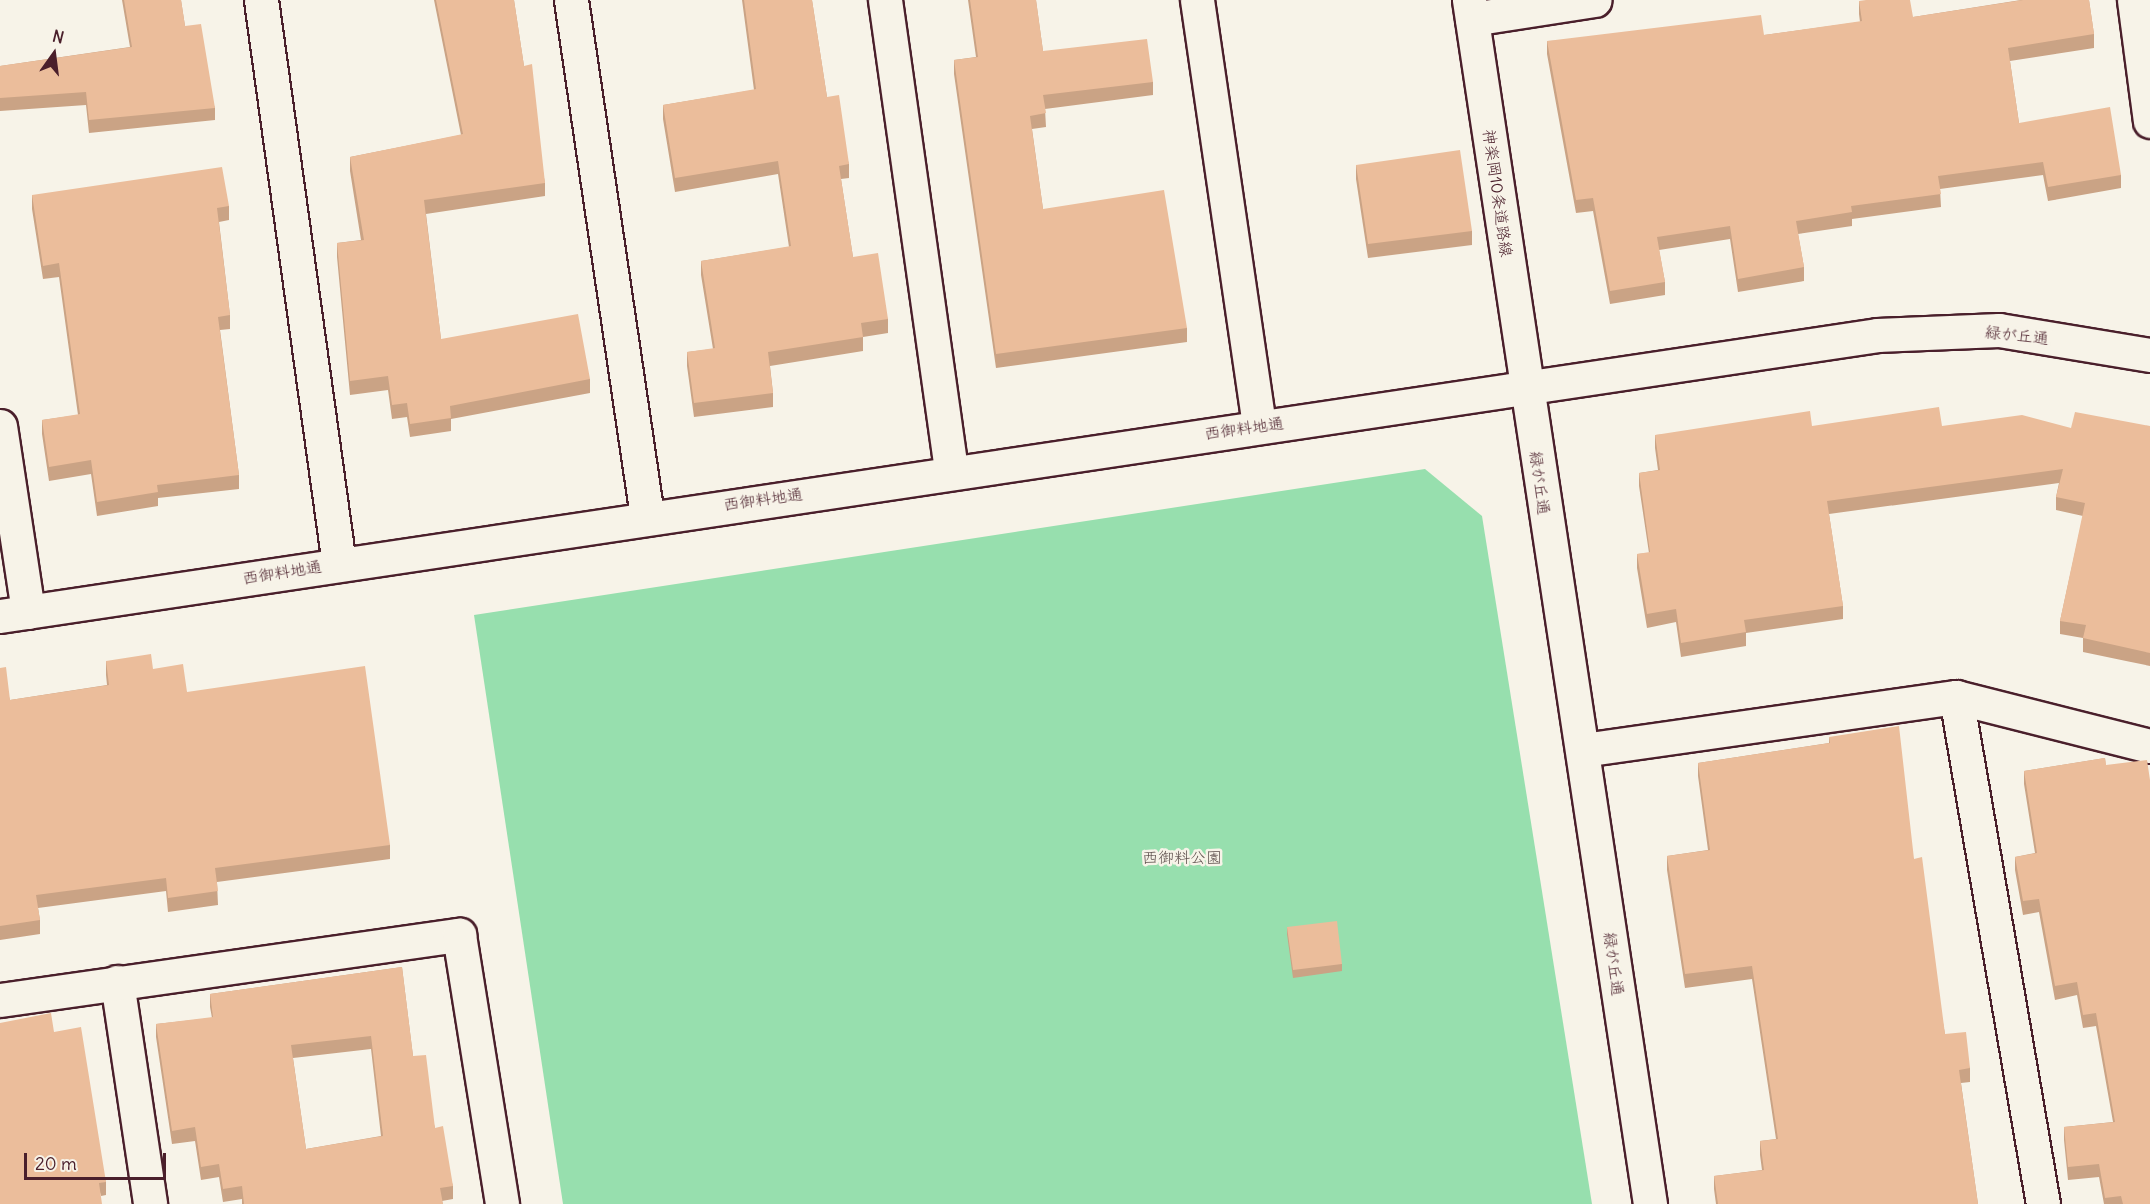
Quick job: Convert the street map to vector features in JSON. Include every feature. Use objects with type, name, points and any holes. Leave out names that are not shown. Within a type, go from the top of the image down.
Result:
[{"type":"street","points":[[261,0],[339,564]]},
{"type":"street","points":[[571,0],[647,516]]},
{"type":"street","points":[[885,0],[951,471]]},
{"type":"street","points":[[1197,0],[1259,426]]},
{"type":"street","points":[[1471,10],[1595,0]]},
{"type":"street","points":[[2134,0],[2150,121]]},
{"type":"street","name":"神楽岡10条道路線","points":[[1471,10],[1526,385]]},
{"type":"street","name":"緑が丘通","points":[[1650,1204],[1526,385],[1877,335],[2000,330],[2150,355]]},
{"type":"street","name":"西御料地通","points":[[14,614],[647,516],[1526,385]]},
{"type":"street","points":[[0,426],[14,614]]},
{"type":"street","points":[[1583,750],[1956,697],[2150,746]]},
{"type":"street","points":[[1956,697],[2043,1204]]},
{"type":"street","points":[[0,1000],[459,935],[502,1204]]},
{"type":"street","points":[[117,982],[150,1204]]},
{"type":"green space","name":"西御料公園","points":[[1425,469],[1482,516],[1592,1204],[563,1204],[474,615]]},
{"type":"building","points":[[124,0],[181,0],[185,26],[201,24],[215,108],[89,120],[86,92],[0,98],[0,66],[132,47]]},
{"type":"building","points":[[436,0],[514,0],[524,66],[532,64],[545,183],[424,200],[441,339],[578,314],[590,379],[450,406],[451,418],[410,424],[407,403],[392,405],[388,376],[350,381],[337,243],[364,240],[350,157],[463,134]]},
{"type":"building","points":[[744,0],[812,0],[827,97],[839,95],[849,164],[839,166],[853,257],[878,253],[888,319],[861,323],[863,337],[768,352],[773,393],[694,403],[687,352],[715,348],[701,261],[791,246],[778,161],[675,178],[663,105],[756,89]]},
{"type":"building","points":[[970,0],[1036,0],[1043,51],[1147,39],[1153,82],[1043,95],[1046,113],[1030,116],[1043,209],[1164,190],[1187,328],[996,354],[954,60],[978,57]]},
{"type":"building","points":[[1910,0],[1913,17],[2023,0],[2089,0],[2094,34],[2008,48],[2019,123],[2110,107],[2121,175],[2048,187],[2043,162],[1938,176],[1941,194],[1851,206],[1852,212],[1796,221],[1804,267],[1738,279],[1730,226],[1657,237],[1665,282],[1610,291],[1593,198],[1576,200],[1547,41],[1761,15],[1764,35],[1862,21],[1859,1]]},
{"type":"building","points":[[1460,150],[1472,231],[1368,244],[1356,165]]},
{"type":"building","points":[[222,167],[229,206],[217,208],[230,315],[218,317],[239,475],[157,485],[158,492],[97,502],[91,460],[49,467],[42,420],[80,414],[59,263],[43,266],[32,195]]},
{"type":"building","points":[[1939,407],[1942,426],[2022,415],[2071,428],[2075,412],[2150,426],[2150,653],[2083,638],[2086,625],[2060,621],[2085,503],[2056,497],[2063,469],[1827,501],[1843,606],[1744,620],[1746,632],[1681,643],[1676,609],[1647,614],[1637,554],[1650,552],[1639,473],[1660,470],[1655,435],[1810,411],[1812,426]]},
{"type":"building","points":[[151,654],[153,669],[183,664],[187,692],[365,666],[390,845],[215,868],[218,891],[168,898],[166,878],[36,895],[40,920],[0,926],[0,668],[6,667],[10,700],[109,685],[106,661]]},
{"type":"building","points":[[1899,726],[1914,859],[1922,857],[1945,1034],[1966,1032],[1970,1068],[1959,1070],[1978,1204],[1718,1204],[1714,1176],[1764,1170],[1760,1141],[1778,1139],[1752,966],[1685,974],[1667,856],[1710,850],[1698,763],[1830,743],[1829,737]]},
{"type":"building","points":[[2105,758],[2106,765],[2147,760],[2150,780],[2150,1204],[2123,1204],[2121,1196],[2105,1198],[2099,1164],[2068,1167],[2064,1127],[2115,1122],[2096,1013],[2083,1015],[2077,982],[2055,986],[2039,899],[2023,901],[2015,857],[2037,853],[2024,771]]},
{"type":"building","points":[[1337,921],[1342,964],[1293,970],[1287,927]]},
{"type":"building","points":[[402,967],[413,1056],[426,1055],[435,1128],[443,1126],[453,1186],[440,1188],[443,1204],[244,1204],[242,1186],[223,1189],[219,1164],[201,1167],[195,1127],[172,1131],[156,1024],[213,1017],[210,994]],"holes":[[[371,1036],[383,1136],[306,1149],[291,1045]]]},
{"type":"building","points":[[51,1013],[54,1032],[81,1027],[106,1182],[99,1183],[102,1204],[0,1204],[0,1023]]}]
